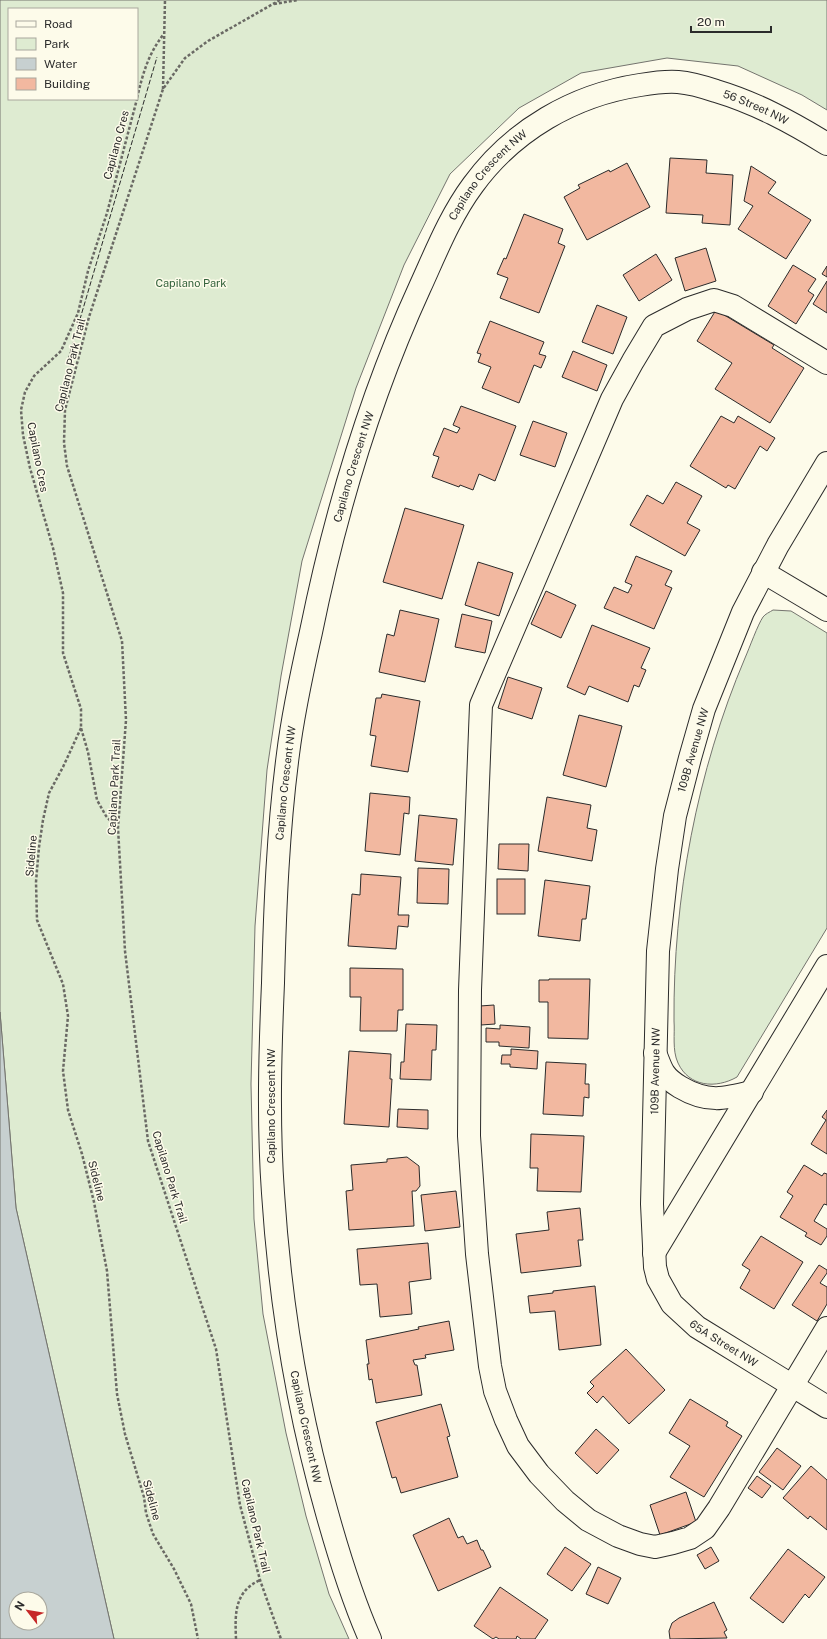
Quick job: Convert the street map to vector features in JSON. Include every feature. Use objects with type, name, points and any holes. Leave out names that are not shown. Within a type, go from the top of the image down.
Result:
[{"type":"street","name":"56 Street NW","points":[[678,82],[733,96],[761,107],[788,120],[827,144]]},
{"type":"street","name":"Capilano Crescent NW","points":[[370,1639],[357,1610],[338,1554],[300,1406],[289,1344],[280,1277],[273,1190],[270,1112],[271,1026],[277,874],[289,749],[300,682],[334,530],[368,418],[403,323],[456,210],[474,183],[494,159],[518,137],[544,119],[573,104],[598,94],[644,84],[678,82]]},
{"type":"street","points":[[827,363],[733,306],[714,300],[687,309],[654,326],[632,360],[612,399],[481,705],[470,990],[469,1136],[477,1254],[490,1366],[495,1391],[518,1446],[539,1474],[565,1501],[588,1520],[618,1536],[640,1544],[655,1547],[690,1538],[705,1528],[719,1508],[827,1328]]},
{"type":"street","name":"109B Avenue NW","points":[[654,1252],[652,1204],[658,950],[662,901],[675,816],[704,709],[743,612],[763,572],[827,463]]},
{"type":"street","points":[[763,572],[827,610]]},
{"type":"street","points":[[654,1252],[827,966]]},
{"type":"street","points":[[655,1053],[664,1074],[675,1084],[689,1092],[709,1099],[726,1098],[752,1092]]},
{"type":"street","name":"65A Street NW","points":[[654,1252],[658,1279],[672,1304],[682,1315],[696,1327],[827,1407]]},
{"type":"path","points":[[163,89],[165,0]]},
{"type":"path","name":"Capilano Park Trail","points":[[280,0],[208,41],[185,58],[163,89],[90,317],[65,410],[64,442],[67,466],[122,641],[126,720],[118,828],[125,951],[148,1141],[216,1349],[240,1505],[260,1580],[281,1639]]},
{"type":"path","points":[[273,4],[298,0]]},
{"type":"path","name":"Capilano Cres","points":[[138,95],[146,62],[154,46],[164,34]]},
{"type":"path","name":"Capilano Cres","points":[[118,828],[106,816],[97,800],[88,752],[80,728],[81,709],[63,653],[63,593],[53,548],[30,468],[23,435],[22,410],[25,392],[34,376],[61,351],[78,313],[88,271],[107,213],[137,100]]},
{"type":"path","name":"Sideline","points":[[80,728],[63,767],[49,793],[44,813],[36,882],[36,920],[63,984],[68,1016],[63,1071],[68,1110],[82,1154],[94,1202],[108,1272],[117,1394],[124,1434],[144,1497],[146,1513],[153,1534],[174,1568],[191,1604],[198,1639]]},
{"type":"path","points":[[236,1639],[235,1617],[238,1602],[251,1584],[260,1580]]},
{"type":"green space","name":"Capilano Park","points":[[0,0],[827,0],[827,110],[802,95],[738,66],[667,58],[581,73],[519,108],[450,174],[404,265],[356,388],[302,561],[281,676],[267,770],[255,926],[251,1084],[254,1219],[263,1314],[286,1433],[306,1516],[329,1594],[349,1639],[114,1639],[16,1208],[0,1012]]},
{"type":"green space","points":[[773,610],[791,611],[827,633],[827,928],[737,1077],[720,1083],[704,1084],[689,1077],[683,1071],[676,1058],[674,1047],[675,975],[683,882],[701,790],[728,701],[761,620],[766,614]]},
{"type":"water","points":[[0,1012],[16,1208],[114,1639],[0,1639]]},
{"type":"building","points":[[670,158],[707,160],[706,173],[733,175],[730,225],[702,223],[703,215],[666,213]]},
{"type":"building","points":[[627,163],[650,207],[587,240],[564,197],[580,188],[578,185],[609,170],[610,172]]},
{"type":"building","points":[[751,166],[776,182],[768,193],[811,220],[786,259],[738,229],[753,206],[744,201]]},
{"type":"building","points":[[524,214],[563,229],[558,243],[565,246],[539,313],[500,298],[508,278],[497,274],[504,258],[506,259]]},
{"type":"building","points":[[706,248],[716,281],[685,291],[675,258]]},
{"type":"building","points":[[656,254],[672,280],[639,301],[623,275]]},
{"type":"building","points":[[793,265],[816,279],[808,291],[814,295],[796,324],[768,306]]},
{"type":"building","points":[[827,266],[827,277],[822,274]]},
{"type":"building","points":[[827,281],[827,313],[813,304]]},
{"type":"building","points":[[597,305],[627,317],[613,354],[582,342]]},
{"type":"building","points":[[716,310],[774,345],[772,348],[804,368],[770,423],[715,389],[732,363],[697,341]]},
{"type":"building","points":[[490,321],[544,342],[539,354],[546,356],[541,368],[534,365],[519,403],[482,388],[491,367],[478,362],[481,354],[477,353]]},
{"type":"building","points":[[573,351],[607,365],[597,391],[562,377]]},
{"type":"building","points":[[461,406],[516,426],[495,481],[479,474],[473,490],[460,485],[459,487],[432,477],[439,457],[433,455],[444,428],[457,433],[460,428],[453,425]]},
{"type":"building","points":[[721,416],[734,423],[738,416],[775,438],[767,451],[760,446],[735,489],[728,485],[726,488],[690,466]]},
{"type":"building","points":[[533,421],[567,433],[555,467],[520,455]]},
{"type":"building","points":[[676,482],[702,496],[687,523],[700,530],[685,556],[630,525],[647,495],[663,504]]},
{"type":"building","points":[[405,508],[464,525],[442,599],[383,582]]},
{"type":"building","points":[[636,556],[672,571],[665,585],[672,588],[654,629],[604,608],[614,587],[628,593],[632,585],[625,582]]},
{"type":"building","points":[[478,562],[513,573],[499,616],[465,605]]},
{"type":"building","points":[[546,591],[576,605],[561,638],[531,624]]},
{"type":"building","points":[[400,610],[439,619],[425,682],[379,672],[387,634],[394,636]]},
{"type":"building","points":[[462,614],[492,621],[485,653],[455,647]]},
{"type":"building","points":[[592,625],[650,648],[641,668],[646,670],[639,687],[634,685],[628,702],[589,686],[585,695],[567,687]]},
{"type":"building","points":[[508,677],[542,688],[532,719],[498,708]]},
{"type":"building","points":[[382,694],[420,701],[408,772],[371,766],[376,736],[370,735],[376,698],[381,698]]},
{"type":"building","points":[[579,715],[622,726],[606,787],[563,775]]},
{"type":"building","points":[[370,793],[410,797],[409,814],[404,813],[400,855],[365,851]]},
{"type":"building","points":[[547,797],[591,805],[587,828],[597,830],[592,861],[538,851]]},
{"type":"building","points":[[419,815],[457,819],[453,865],[415,861]]},
{"type":"building","points":[[499,844],[529,844],[528,871],[498,869]]},
{"type":"building","points":[[418,868],[449,869],[448,904],[417,903]]},
{"type":"building","points":[[361,874],[401,877],[398,915],[409,915],[408,927],[398,926],[396,949],[348,946],[352,894],[360,895]]},
{"type":"building","points":[[497,879],[525,879],[525,914],[497,914]]},
{"type":"building","points":[[545,880],[590,886],[586,919],[582,919],[580,941],[538,936]]},
{"type":"building","points":[[350,968],[403,969],[403,1010],[398,1010],[397,1031],[360,1031],[361,997],[350,997]]},
{"type":"building","points":[[590,979],[588,1039],[548,1038],[548,1002],[539,1002],[539,980]]},
{"type":"building","points":[[494,1005],[495,1024],[481,1025],[480,1006]]},
{"type":"building","points":[[406,1024],[437,1025],[436,1050],[432,1050],[431,1080],[400,1079],[401,1062],[404,1062]]},
{"type":"building","points":[[500,1025],[530,1027],[529,1048],[499,1046],[499,1042],[486,1042],[486,1028],[500,1029]]},
{"type":"building","points":[[511,1049],[538,1051],[537,1069],[510,1067],[510,1064],[501,1064],[502,1055],[511,1055]]},
{"type":"building","points":[[349,1051],[391,1054],[390,1079],[392,1079],[389,1127],[344,1124]]},
{"type":"building","points":[[546,1062],[586,1064],[585,1084],[589,1084],[589,1098],[584,1097],[583,1116],[543,1114]]},
{"type":"building","points":[[398,1109],[428,1110],[428,1129],[397,1127]]},
{"type":"building","points":[[827,1110],[827,1154],[811,1144],[826,1120],[822,1117]]},
{"type":"building","points":[[531,1134],[584,1136],[581,1192],[537,1191],[538,1168],[530,1168]]},
{"type":"building","points":[[407,1157],[419,1166],[420,1186],[416,1191],[412,1191],[414,1226],[349,1230],[346,1191],[353,1190],[351,1165],[387,1162],[387,1159]]},
{"type":"building","points":[[804,1165],[822,1176],[824,1173],[827,1174],[827,1205],[824,1204],[814,1221],[827,1229],[827,1236],[821,1245],[805,1236],[807,1233],[780,1217],[793,1196],[787,1192]]},
{"type":"building","points":[[456,1191],[460,1227],[425,1231],[421,1195]]},
{"type":"building","points":[[580,1208],[583,1240],[578,1240],[581,1266],[521,1273],[516,1234],[549,1230],[547,1212]]},
{"type":"building","points":[[761,1236],[803,1262],[774,1309],[740,1288],[750,1270],[742,1265]]},
{"type":"building","points":[[428,1243],[431,1279],[409,1282],[412,1314],[380,1317],[377,1284],[360,1285],[357,1249]]},
{"type":"building","points":[[819,1265],[827,1270],[827,1273],[820,1283],[827,1287],[827,1304],[817,1321],[792,1305]]},
{"type":"building","points":[[595,1286],[601,1345],[559,1350],[555,1311],[530,1313],[528,1296],[553,1293],[553,1291]]},
{"type":"building","points":[[449,1321],[454,1350],[425,1355],[426,1358],[413,1360],[415,1365],[417,1365],[422,1395],[376,1403],[372,1379],[369,1380],[366,1340]]},
{"type":"building","points":[[626,1349],[665,1390],[629,1424],[603,1396],[597,1403],[587,1393],[594,1386],[590,1382]]},
{"type":"building","points":[[690,1399],[728,1422],[726,1426],[742,1436],[704,1497],[670,1477],[690,1446],[669,1433]]},
{"type":"building","points":[[441,1404],[450,1436],[447,1437],[458,1477],[401,1493],[396,1477],[392,1478],[376,1422]]},
{"type":"building","points":[[596,1429],[619,1450],[597,1474],[575,1453]]},
{"type":"building","points":[[777,1448],[801,1466],[783,1490],[759,1472]]},
{"type":"building","points":[[811,1466],[827,1480],[827,1530],[810,1516],[808,1519],[783,1498]]},
{"type":"building","points":[[757,1476],[771,1486],[762,1498],[748,1488]]},
{"type":"building","points":[[686,1492],[696,1522],[660,1535],[650,1505]]},
{"type":"building","points":[[449,1518],[458,1538],[463,1536],[467,1544],[477,1540],[491,1567],[438,1591],[413,1535]]},
{"type":"building","points":[[565,1547],[591,1564],[572,1591],[547,1574]]},
{"type":"building","points":[[711,1547],[719,1561],[705,1569],[697,1555]]},
{"type":"building","points":[[788,1549],[825,1577],[809,1598],[805,1594],[783,1623],[750,1598]]},
{"type":"building","points":[[598,1567],[621,1578],[608,1604],[586,1594]]},
{"type":"building","points":[[500,1587],[548,1620],[535,1639],[521,1639],[517,1636],[516,1639],[499,1639],[496,1637],[493,1639],[474,1626]]},
{"type":"building","points":[[714,1602],[727,1630],[724,1632],[727,1638],[670,1639],[669,1631],[672,1623],[679,1618]]},
{"type":"fence","points":[[68,360],[157,57]]}]
